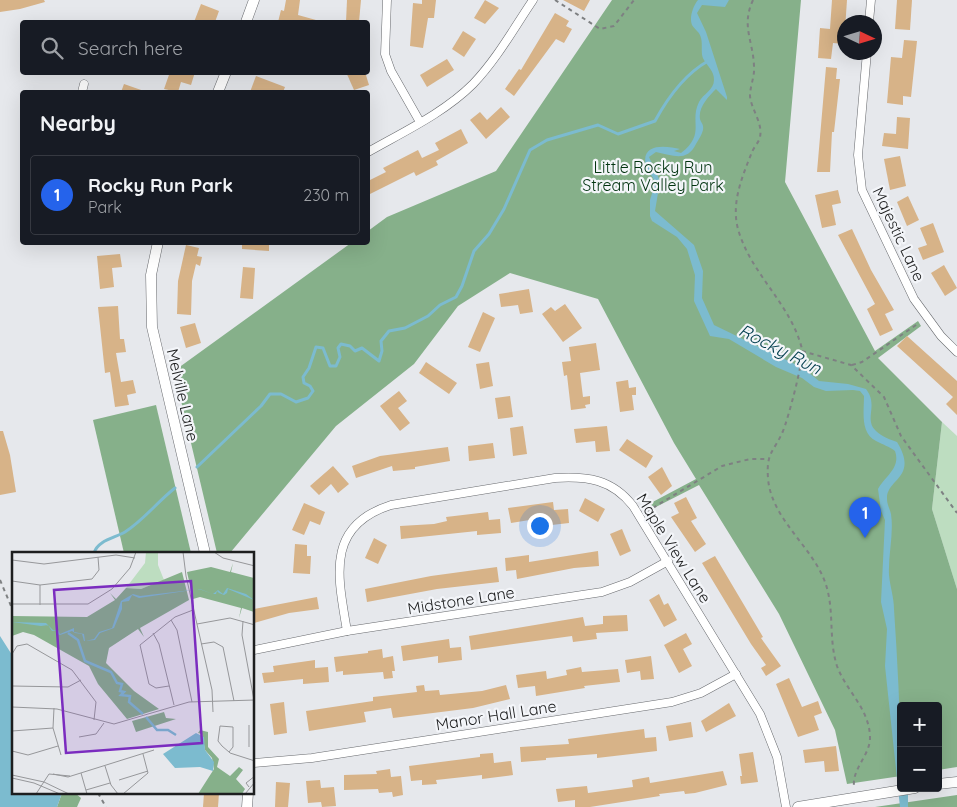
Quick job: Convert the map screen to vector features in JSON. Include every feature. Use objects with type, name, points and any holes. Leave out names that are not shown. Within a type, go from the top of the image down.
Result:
[{"type":"street","points":[[247,20],[254,0]]},
{"type":"street","points":[[387,0],[384,42],[386,59],[420,122]]},
{"type":"street","points":[[370,151],[452,102],[483,73],[534,0]]},
{"type":"street","points":[[870,15],[871,0]]},
{"type":"street","name":"Majestic Lane","points":[[866,60],[858,155],[862,190],[914,299],[941,336],[957,352]]},
{"type":"street","points":[[219,90],[225,75]]},
{"type":"street","name":"Melville Lane","points":[[157,245],[151,275],[152,327],[205,552]]},
{"type":"street","name":"Maple View Lane","points":[[347,631],[338,576],[340,558],[344,543],[352,530],[368,515],[382,508],[555,478],[582,477],[594,479],[612,486],[630,501],[760,714],[772,740],[784,786],[786,807]]},
{"type":"street","name":"Midstone Lane","points":[[255,650],[347,631],[602,592],[630,582],[668,561]]},
{"type":"street","name":"Manor Hall Lane","points":[[255,762],[312,758],[672,702],[701,693],[736,674]]},
{"type":"street","points":[[942,784],[957,782]]},
{"type":"street","points":[[798,807],[897,791]]},
{"type":"street","points":[[247,807],[248,794]]},
{"type":"path","points":[[555,0],[600,29],[614,26],[634,0]]},
{"type":"path","points":[[754,0],[746,25],[754,70],[750,96],[760,137],[741,182],[735,205],[735,218],[739,232],[751,256],[784,307],[802,351],[799,379],[782,433],[768,459],[768,481],[786,522],[825,581],[831,605],[832,647],[838,668],[861,704],[867,722],[870,739],[855,774],[854,786]]},
{"type":"path","points":[[851,365],[862,362],[920,323]]},
{"type":"path","points":[[802,351],[851,365],[884,397],[901,436],[957,513]]},
{"type":"path","points":[[639,515],[722,466],[750,459],[768,459]]},
{"type":"path","points":[[0,580],[12,608]]},
{"type":"path","points":[[99,794],[106,807]]},
{"type":"green space","name":"Little Rocky Run Stream Valley Park","points":[[612,0],[801,0],[785,182],[875,351],[918,321],[921,326],[878,358],[942,422],[932,509],[957,589],[957,767],[942,769],[942,702],[897,702],[897,777],[847,784],[835,730],[779,614],[699,485],[650,510],[647,505],[696,479],[674,443],[598,299],[510,273],[458,306],[414,364],[336,426],[231,552],[217,552],[174,371],[348,245],[370,245],[370,230],[387,217],[496,171]]},
{"type":"green space","points":[[156,405],[191,552],[124,552],[93,420]]},
{"type":"green space","points":[[942,422],[957,436],[957,589],[932,509]]},
{"type":"green space","points":[[62,794],[76,794],[81,798],[77,807],[57,807]]},
{"type":"green space","points":[[957,795],[957,807],[875,807]]},
{"type":"water","name":"Rocky Run","points":[[698,0],[729,0],[725,7],[702,5],[697,13],[706,32],[727,100],[716,89],[710,95],[700,115],[703,132],[692,150],[688,153],[679,156],[656,152],[649,157],[660,181],[655,211],[694,245],[703,271],[702,298],[714,325],[803,368],[819,381],[848,384],[866,389],[872,404],[871,424],[883,436],[897,442],[903,454],[905,463],[903,471],[888,492],[887,499],[892,522],[889,575],[894,605],[899,702],[897,702],[897,779],[885,666],[887,629],[881,602],[885,520],[881,511],[878,489],[894,467],[896,462],[895,451],[876,441],[867,433],[864,422],[864,396],[860,391],[826,391],[814,387],[802,378],[776,367],[729,339],[710,336],[694,301],[695,275],[687,249],[677,237],[652,221],[650,216],[650,200],[655,184],[646,166],[645,158],[647,153],[656,147],[668,147],[680,149],[674,151],[681,153],[689,146],[695,134],[696,109],[699,102],[714,83],[713,74],[703,58],[702,41],[699,33],[691,22]]},
{"type":"water","points":[[0,636],[12,655],[12,794],[62,794],[57,807],[0,807]]},
{"type":"water","name":"Rocky Run","points":[[898,792],[908,792],[908,807],[900,807]]},
{"type":"building","points":[[0,0],[44,0],[45,2],[0,12]]},
{"type":"building","points":[[286,0],[300,0],[298,15],[316,20],[278,20],[281,10],[284,11]]},
{"type":"building","points":[[347,0],[361,0],[359,20],[346,20]]},
{"type":"building","points":[[422,0],[436,0],[434,18],[428,18],[423,48],[410,46],[413,3],[422,4]]},
{"type":"building","points":[[485,0],[499,8],[485,24],[474,18]]},
{"type":"building","points":[[563,0],[590,0],[584,11]]},
{"type":"building","points":[[832,0],[847,0],[846,15],[837,15],[837,43],[833,43],[831,59],[818,58],[820,28],[830,29]]},
{"type":"building","points":[[897,0],[912,0],[910,30],[895,29]]},
{"type":"building","points":[[201,4],[219,11],[216,20],[195,20]]},
{"type":"building","points":[[555,13],[569,21],[566,26],[572,29],[564,43],[556,39],[514,96],[505,89],[519,69],[521,70]]},
{"type":"building","points":[[463,31],[476,39],[464,57],[452,49]]},
{"type":"building","points":[[904,40],[917,41],[911,97],[903,96],[903,105],[887,103],[891,57],[902,58]]},
{"type":"building","points":[[447,59],[454,70],[427,87],[420,75]]},
{"type":"building","points":[[826,67],[837,68],[836,79],[840,79],[834,132],[832,132],[830,172],[817,172]]},
{"type":"building","points":[[169,75],[194,75],[191,85],[181,82],[179,90],[164,89]]},
{"type":"building","points":[[347,75],[366,75],[369,85],[354,90]]},
{"type":"building","points":[[256,76],[285,87],[284,90],[251,90]]},
{"type":"building","points":[[124,84],[141,90],[122,90]]},
{"type":"building","points":[[501,107],[510,117],[486,139],[470,120],[480,112],[487,120]]},
{"type":"building","points":[[897,117],[910,118],[908,149],[882,146],[884,133],[896,134]]},
{"type":"building","points":[[461,129],[468,143],[436,161],[438,165],[416,176],[414,172],[370,194],[370,180],[386,172],[383,168],[418,150],[422,158],[439,150],[435,143]]},
{"type":"building","points":[[900,156],[906,186],[890,190],[884,159]]},
{"type":"building","points":[[838,190],[841,203],[832,205],[836,225],[822,228],[815,195]]},
{"type":"building","points":[[908,196],[919,220],[907,226],[897,202]]},
{"type":"building","points":[[933,223],[944,252],[923,260],[918,248],[927,245],[920,228]]},
{"type":"building","points":[[852,229],[871,270],[894,310],[885,314],[893,330],[880,336],[867,309],[875,304],[838,235]]},
{"type":"building","points":[[186,245],[199,248],[197,256],[202,257],[200,266],[196,264],[192,281],[191,315],[177,314],[178,281]]},
{"type":"building","points":[[242,245],[269,245],[269,251],[242,249]]},
{"type":"building","points":[[120,254],[122,267],[112,268],[114,287],[100,289],[97,256]]},
{"type":"building","points":[[944,265],[957,288],[945,296],[931,273]]},
{"type":"building","points":[[243,267],[255,268],[253,299],[240,298]]},
{"type":"building","points":[[529,289],[533,312],[520,314],[518,305],[501,307],[499,294]]},
{"type":"building","points":[[565,304],[582,328],[563,342],[542,314],[551,307],[555,311]]},
{"type":"building","points":[[118,306],[120,339],[124,339],[126,352],[116,353],[121,382],[133,380],[136,393],[127,395],[129,405],[115,407],[110,372],[105,373],[98,307]]},
{"type":"building","points":[[483,312],[495,318],[480,352],[468,347]]},
{"type":"building","points":[[195,323],[201,343],[186,348],[180,327]]},
{"type":"building","points":[[907,336],[957,381],[957,415],[946,404],[953,397],[897,346]]},
{"type":"building","points":[[596,343],[600,370],[580,373],[583,397],[590,396],[590,404],[585,405],[586,408],[571,410],[567,375],[564,376],[562,362],[571,361],[569,347]]},
{"type":"building","points":[[426,362],[457,383],[449,394],[419,373]]},
{"type":"building","points":[[489,362],[493,386],[480,389],[476,364]]},
{"type":"building","points":[[628,380],[629,388],[636,387],[636,395],[632,395],[634,410],[620,412],[616,382]]},
{"type":"building","points":[[399,391],[407,401],[398,408],[410,423],[400,431],[380,406]]},
{"type":"building","points":[[510,396],[513,417],[498,419],[495,398]]},
{"type":"building","points":[[523,426],[527,454],[513,456],[510,428]]},
{"type":"building","points":[[607,426],[610,451],[596,452],[595,441],[576,443],[574,429]]},
{"type":"building","points":[[0,431],[3,431],[10,455],[16,492],[0,495]]},
{"type":"building","points":[[627,439],[653,456],[646,468],[619,450]]},
{"type":"building","points":[[493,443],[495,458],[469,461],[468,446]]},
{"type":"building","points":[[448,447],[450,461],[415,467],[415,469],[393,471],[392,466],[356,478],[352,466],[380,456]]},
{"type":"building","points":[[333,466],[349,484],[338,493],[331,484],[319,495],[310,486]]},
{"type":"building","points":[[662,467],[672,486],[661,495],[648,477]]},
{"type":"building","points":[[686,497],[697,518],[691,521],[706,544],[695,552],[671,517],[679,513],[674,503]]},
{"type":"building","points":[[585,498],[605,509],[598,522],[579,511]]},
{"type":"building","points":[[553,502],[554,510],[568,509],[569,523],[543,526],[542,518],[511,523],[508,508]]},
{"type":"building","points":[[304,503],[325,512],[320,525],[310,521],[304,535],[292,530]]},
{"type":"building","points":[[488,512],[489,520],[500,519],[501,533],[477,535],[477,531],[401,539],[400,526],[434,524],[447,521],[446,517]]},
{"type":"building","points":[[622,529],[631,551],[620,556],[610,534]]},
{"type":"building","points":[[374,538],[387,545],[378,564],[365,558]]},
{"type":"building","points":[[295,544],[307,545],[307,556],[311,556],[310,574],[293,573]]},
{"type":"building","points":[[598,551],[599,566],[574,568],[517,579],[516,570],[506,571],[505,558],[529,555],[529,562]]},
{"type":"building","points":[[715,556],[763,637],[761,638],[781,666],[766,676],[761,668],[766,665],[751,644],[702,563]]},
{"type":"building","points":[[497,567],[499,582],[437,589],[367,602],[365,589],[431,576]]},
{"type":"building","points":[[659,594],[664,605],[668,603],[677,620],[664,627],[649,600]]},
{"type":"building","points":[[317,597],[319,609],[289,613],[255,623],[255,609]]},
{"type":"building","points":[[627,615],[628,631],[596,633],[597,639],[573,642],[572,636],[471,650],[469,636],[583,617],[585,626],[603,624],[603,616]]},
{"type":"building","points":[[686,633],[692,644],[683,649],[692,666],[679,673],[664,645]]},
{"type":"building","points":[[449,639],[450,648],[461,647],[462,660],[438,663],[438,656],[403,661],[401,646]]},
{"type":"building","points":[[382,649],[383,658],[393,656],[395,671],[392,671],[393,678],[384,679],[383,672],[343,675],[343,671],[336,672],[334,657],[368,653],[368,651]]},
{"type":"building","points":[[651,656],[654,679],[641,680],[640,671],[627,673],[625,660]]},
{"type":"building","points":[[315,660],[315,668],[328,667],[329,682],[303,684],[303,679],[264,683],[262,673],[274,672],[273,666]]},
{"type":"building","points":[[581,667],[582,672],[618,669],[620,682],[584,686],[585,688],[536,696],[535,686],[518,688],[516,675],[546,671],[547,679],[567,675],[566,670]]},
{"type":"building","points":[[789,678],[802,707],[818,701],[822,713],[814,716],[819,730],[798,737],[776,684]]},
{"type":"building","points":[[424,685],[425,691],[439,690],[440,695],[482,691],[506,685],[510,699],[473,708],[393,718],[391,708],[364,712],[366,722],[309,731],[306,711],[373,701],[373,697],[417,692],[416,686]]},
{"type":"building","points":[[284,702],[287,733],[274,735],[270,704]]},
{"type":"building","points":[[729,703],[736,716],[706,732],[701,721]]},
{"type":"building","points":[[691,722],[693,737],[669,741],[666,726]]},
{"type":"building","points":[[644,729],[645,738],[656,737],[657,751],[597,758],[597,754],[521,762],[520,747],[569,744],[568,739]]},
{"type":"building","points":[[836,746],[839,771],[825,772],[824,761],[805,763],[803,750]]},
{"type":"building","points":[[753,752],[758,782],[741,784],[740,776],[742,776],[739,754]]},
{"type":"building","points":[[493,753],[494,763],[511,761],[513,775],[482,779],[482,775],[436,780],[437,784],[422,785],[422,780],[411,781],[409,766],[480,757],[480,754]]},
{"type":"building","points":[[390,769],[391,777],[401,776],[403,795],[393,797],[392,792],[379,793],[378,789],[344,790],[344,775],[377,774],[376,771]]},
{"type":"building","points":[[723,771],[727,785],[695,793],[685,794],[684,791],[659,794],[660,796],[590,807],[575,807],[575,800],[558,802],[556,789],[587,786],[588,793],[633,787],[632,780],[649,777],[650,783]]},
{"type":"building","points":[[320,780],[321,788],[334,787],[336,806],[322,807],[321,802],[308,803],[306,781]]},
{"type":"building","points":[[276,782],[290,783],[288,807],[275,807]]},
{"type":"building","points":[[204,794],[219,794],[218,807],[203,807]]},
{"type":"waterway","points":[[197,467],[261,406],[270,394],[281,394],[296,402],[308,398],[313,391],[310,386],[304,383],[303,377],[309,368],[316,347],[323,348],[330,366],[336,366],[340,357],[338,348],[341,344],[350,346],[355,351],[362,348],[379,361],[382,351],[381,341],[389,331],[405,328],[428,316],[440,305],[456,297],[462,286],[474,251],[489,234],[504,209],[530,150],[547,140],[598,125],[618,134],[655,121],[665,104],[684,80],[708,61]]},
{"type":"waterway","points":[[94,552],[103,542],[132,527],[175,488]]},
{"type":"place","name":"Rocky Run Park","points":[[865,538]]}]
